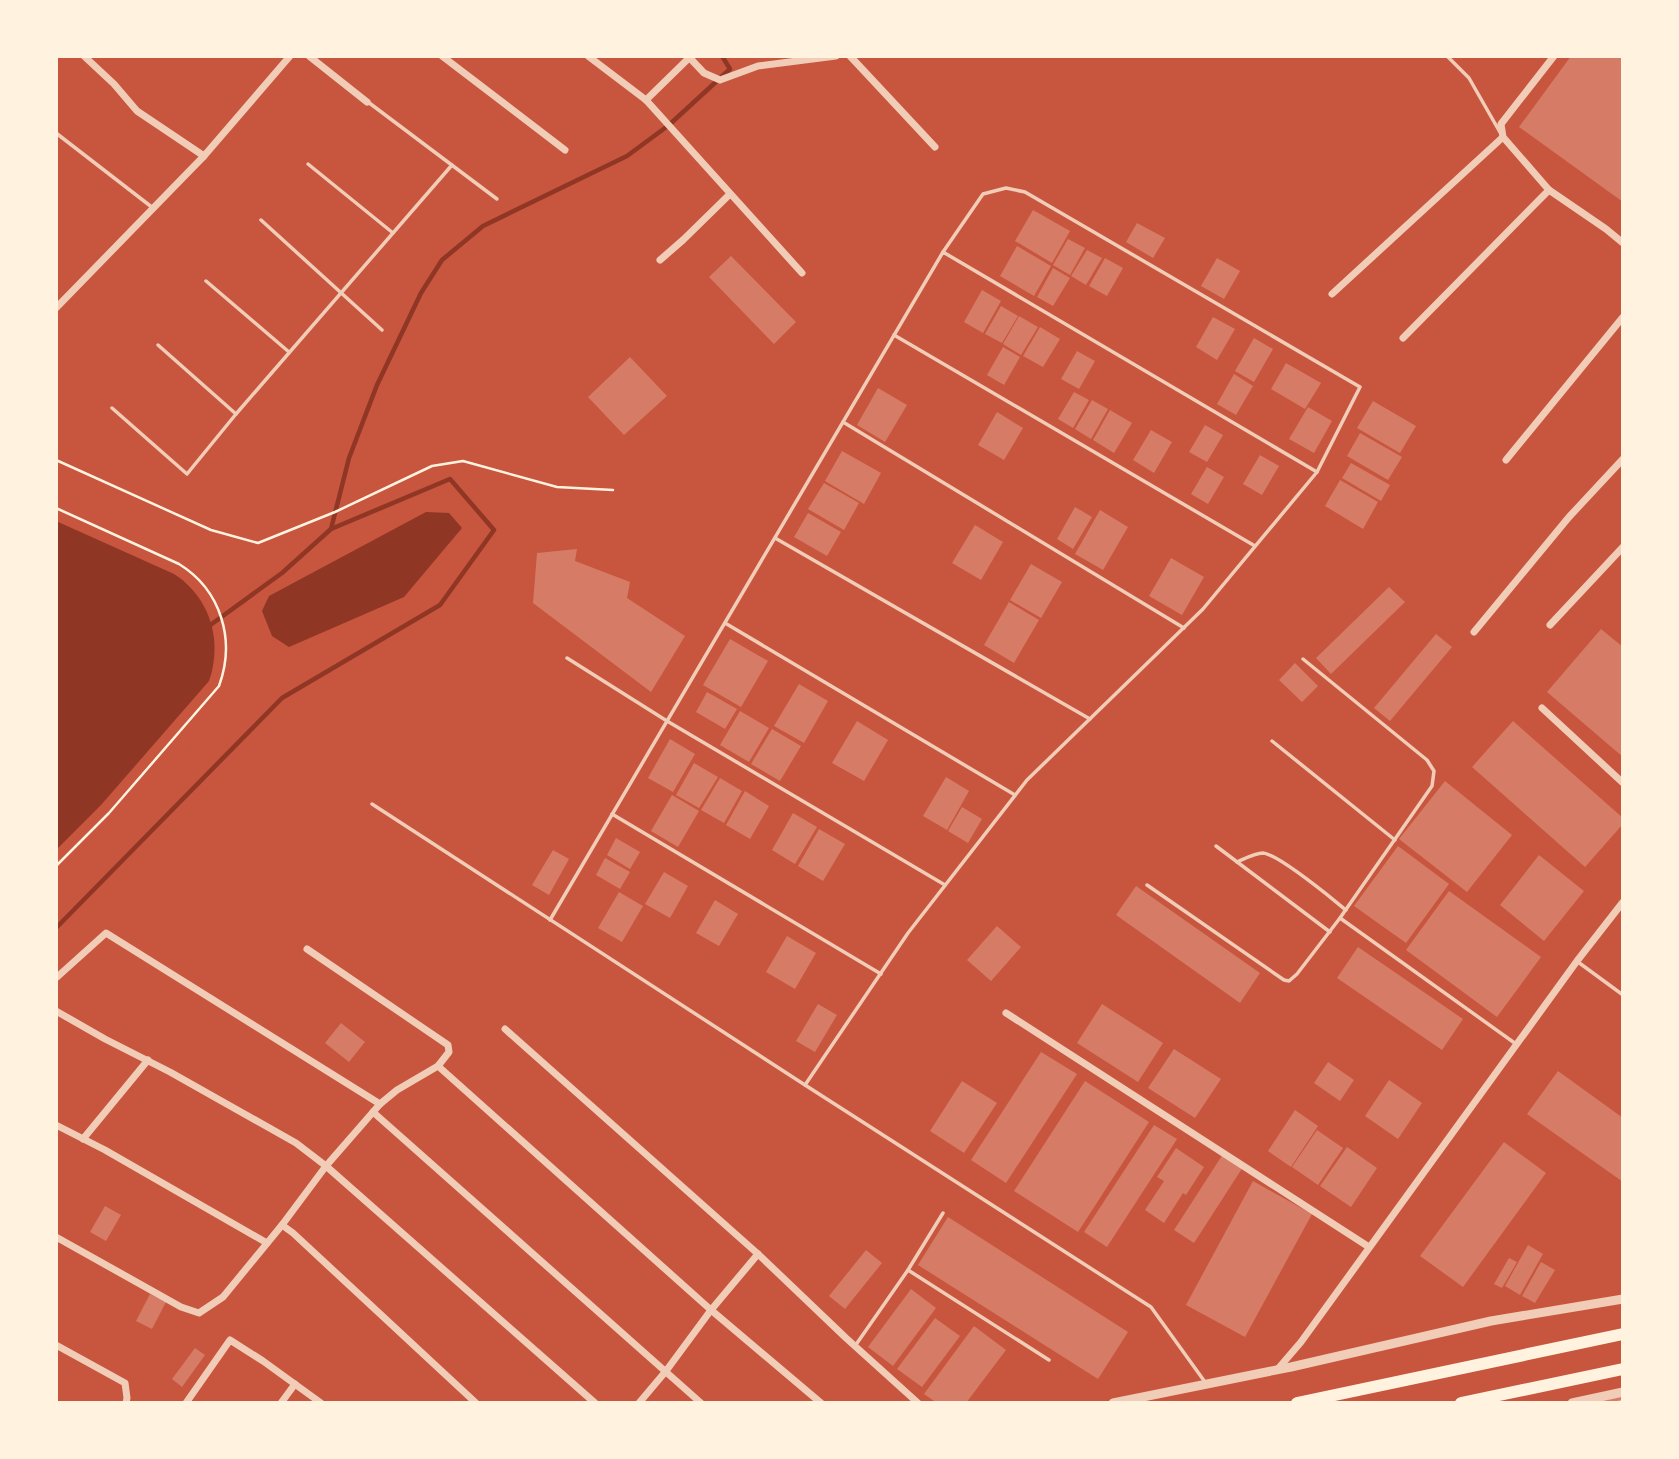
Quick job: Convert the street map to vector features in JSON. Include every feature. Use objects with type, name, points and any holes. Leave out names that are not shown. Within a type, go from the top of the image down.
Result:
[{"type":"highway","points":[[1297,1403],[1623,1334]]},
{"type":"highway","points":[[1461,1403],[1623,1369]]},
{"type":"street","points":[[84,56],[114,84],[137,111],[204,156]]},
{"type":"street","points":[[56,309],[204,156],[290,56]]},
{"type":"street","points":[[309,56],[368,102]]},
{"type":"street","points":[[442,56],[565,150]]},
{"type":"street","points":[[588,56],[646,100],[802,273]]},
{"type":"street","points":[[646,100],[689,57],[704,73],[720,80],[758,66],[836,56]]},
{"type":"street","points":[[850,56],[935,147]]},
{"type":"street","points":[[1554,56],[1501,124],[1503,137],[1549,190],[1623,243]]},
{"type":"street","points":[[1332,294],[1503,137]]},
{"type":"street","points":[[1403,338],[1549,190]]},
{"type":"street","points":[[660,260],[730,194]]},
{"type":"street","points":[[1506,460],[1623,317]]},
{"type":"street","points":[[1474,632],[1569,517],[1623,459]]},
{"type":"street","points":[[1550,625],[1623,547]]},
{"type":"street","points":[[1542,708],[1623,783]]},
{"type":"street","points":[[1277,1370],[1623,902]]},
{"type":"street","points":[[56,978],[106,933],[380,1104]]},
{"type":"street","points":[[56,1237],[181,1307],[199,1313],[223,1297],[326,1166],[380,1104],[397,1090],[438,1066],[449,1052],[448,1045],[307,949]]},
{"type":"street","points":[[56,1011],[296,1143],[326,1166],[595,1403]]},
{"type":"street","points":[[1006,1013],[1369,1247]]},
{"type":"street","points":[[505,1029],[758,1254],[918,1403]]},
{"type":"street","points":[[83,1139],[148,1060]]},
{"type":"street","points":[[438,1066],[711,1310],[821,1403]]},
{"type":"street","points":[[373,1112],[701,1403]]},
{"type":"street","points":[[56,1137],[58,1126],[105,1150],[267,1244]]},
{"type":"street","points":[[282,1225],[476,1403]]},
{"type":"street","points":[[639,1403],[758,1254]]},
{"type":"street","points":[[1112,1403],[1277,1370],[1492,1321],[1619,1300],[1623,1308]]},
{"type":"street","points":[[186,1403],[230,1340],[321,1403]]},
{"type":"street","points":[[56,1345],[125,1383],[126,1403]]},
{"type":"street","points":[[281,1403],[295,1384]]},
{"type":"street","points":[[1572,1403],[1623,1392]]},
{"type":"lane","points":[[1447,56],[1469,78],[1503,137]]},
{"type":"lane","points":[[368,102],[498,199]]},
{"type":"lane","points":[[56,133],[153,208]]},
{"type":"lane","points":[[308,164],[393,233]]},
{"type":"lane","points":[[112,408],[187,474],[452,164]]},
{"type":"lane","points":[[550,920],[943,252],[983,194],[1006,188],[1025,192],[1360,387],[1317,472],[1203,609],[1027,780],[908,933],[806,1085]]},
{"type":"lane","points":[[261,220],[382,330]]},
{"type":"lane","points":[[943,252],[1317,472]]},
{"type":"lane","points":[[206,281],[289,352]]},
{"type":"lane","points":[[894,335],[1255,547]]},
{"type":"lane","points":[[158,345],[236,414]]},
{"type":"lane","points":[[843,422],[1184,628]]},
{"type":"lane","points":[[775,538],[1090,719]]},
{"type":"lane","points":[[725,623],[1015,795]]},
{"type":"lane","points":[[568,657],[667,721],[945,885]]},
{"type":"lane","points":[[1147,885],[1289,981],[1330,932],[1395,840],[1432,786],[1433,767],[1303,659]]},
{"type":"lane","points":[[1272,741],[1395,840]]},
{"type":"lane","points":[[372,804],[1151,1307],[1206,1384]]},
{"type":"lane","points":[[612,814],[881,974]]},
{"type":"lane","points":[[1216,846],[1330,932]]},
{"type":"lane","points":[[1237,862],[1260,853],[1272,856],[1346,910]]},
{"type":"lane","points":[[1340,918],[1516,1044]]},
{"type":"lane","points":[[1577,961],[1623,995]]},
{"type":"lane","points":[[855,1346],[908,1270],[943,1213]]},
{"type":"lane","points":[[908,1270],[1049,1360]]},
{"type":"path","points":[[56,460],[211,530],[258,543],[335,512],[432,466],[463,461],[558,487],[613,491]]},
{"type":"path","points":[[56,508],[190,570],[214,598],[223,622],[227,649],[224,674],[219,686],[109,813],[56,866]]},
{"type":"shaded area","points":[[426,512],[449,513],[462,528],[404,597],[289,647],[272,636],[262,611],[269,596]]},
{"type":"shaded area","points":[[56,521],[174,574],[197,595],[205,607],[214,636],[214,651],[209,681],[101,805],[56,850]]},
{"type":"building","points":[[1571,56],[1623,56],[1623,202],[1519,127]]},
{"type":"building","points":[[1033,210],[1070,231],[1052,263],[1015,241]]},
{"type":"building","points":[[1137,223],[1165,238],[1153,258],[1126,242]]},
{"type":"building","points":[[1068,239],[1085,248],[1070,275],[1053,265]]},
{"type":"building","points":[[1017,246],[1051,266],[1034,296],[1000,276]]},
{"type":"building","points":[[1087,250],[1102,258],[1086,285],[1071,276]]},
{"type":"building","points":[[731,256],[796,322],[774,344],[709,277]]},
{"type":"building","points":[[1105,258],[1123,268],[1107,296],[1089,286]]},
{"type":"building","points":[[1217,258],[1240,271],[1224,299],[1201,286]]},
{"type":"building","points":[[1053,268],[1070,278],[1053,306],[1037,297]]},
{"type":"building","points":[[982,290],[1001,301],[983,333],[964,322]]},
{"type":"building","points":[[1001,306],[1018,316],[1002,343],[985,334]]},
{"type":"building","points":[[1019,316],[1038,327],[1021,355],[1003,344]]},
{"type":"building","points":[[1213,317],[1235,329],[1217,360],[1196,347]]},
{"type":"building","points":[[1040,327],[1060,339],[1043,367],[1023,356]]},
{"type":"building","points":[[1254,338],[1273,349],[1254,382],[1235,371]]},
{"type":"building","points":[[1003,347],[1020,357],[1004,385],[987,375]]},
{"type":"building","points":[[1077,351],[1095,361],[1079,389],[1061,379]]},
{"type":"building","points":[[630,357],[667,396],[624,435],[588,397]]},
{"type":"building","points":[[1286,363],[1321,383],[1305,409],[1271,389]]},
{"type":"building","points":[[1234,374],[1253,386],[1236,415],[1217,404]]},
{"type":"building","points":[[878,388],[907,405],[885,442],[857,425]]},
{"type":"building","points":[[1074,392],[1089,400],[1073,428],[1058,419]]},
{"type":"building","points":[[1092,400],[1108,409],[1091,439],[1075,429]]},
{"type":"building","points":[[1373,401],[1416,426],[1400,453],[1357,428]]},
{"type":"building","points":[[1308,407],[1332,421],[1314,453],[1289,439]]},
{"type":"building","points":[[1110,410],[1132,423],[1114,453],[1093,440]]},
{"type":"building","points":[[997,412],[1023,428],[1004,460],[978,445]]},
{"type":"building","points":[[1205,425],[1223,435],[1207,462],[1189,452]]},
{"type":"building","points":[[1151,430],[1172,442],[1154,473],[1133,460]]},
{"type":"building","points":[[1360,433],[1402,457],[1388,480],[1347,456]]},
{"type":"building","points":[[842,451],[881,473],[864,504],[825,481]]},
{"type":"building","points":[[1260,455],[1279,466],[1262,495],[1243,484]]},
{"type":"building","points":[[1351,463],[1390,485],[1381,501],[1342,478]]},
{"type":"building","points":[[1207,467],[1224,477],[1208,504],[1191,494]]},
{"type":"building","points":[[1340,480],[1378,502],[1363,529],[1325,506]]},
{"type":"building","points":[[824,483],[859,503],[844,530],[808,509]]},
{"type":"building","points":[[1075,507],[1092,517],[1073,549],[1057,539]]},
{"type":"building","points":[[1100,510],[1128,527],[1103,570],[1075,554]]},
{"type":"building","points":[[808,513],[841,532],[827,556],[794,537]]},
{"type":"building","points":[[975,525],[1003,542],[981,580],[952,563]]},
{"type":"building","points":[[577,549],[575,561],[630,582],[627,598],[685,636],[651,692],[533,603],[537,553]]},
{"type":"building","points":[[1171,558],[1204,577],[1182,615],[1149,596]]},
{"type":"building","points":[[1031,564],[1062,582],[1041,618],[1010,600]]},
{"type":"building","points":[[1389,587],[1405,602],[1331,674],[1316,658]]},
{"type":"building","points":[[1009,602],[1039,620],[1014,663],[984,645]]},
{"type":"building","points":[[1601,629],[1623,647],[1623,757],[1547,692]]},
{"type":"building","points":[[1436,634],[1452,647],[1390,721],[1374,708]]},
{"type":"building","points":[[730,639],[768,661],[741,707],[703,685]]},
{"type":"building","points":[[1295,663],[1318,686],[1302,702],[1279,680]]},
{"type":"building","points":[[799,684],[828,701],[804,743],[774,726]]},
{"type":"building","points":[[707,692],[737,709],[725,729],[696,712]]},
{"type":"building","points":[[740,711],[769,728],[749,762],[720,745]]},
{"type":"building","points":[[857,721],[888,740],[864,781],[832,763]]},
{"type":"building","points":[[1513,721],[1623,818],[1623,824],[1585,867],[1472,767]]},
{"type":"building","points":[[772,729],[801,746],[780,781],[751,764]]},
{"type":"building","points":[[670,739],[695,754],[673,792],[648,778]]},
{"type":"building","points":[[694,763],[718,777],[699,808],[676,795]]},
{"type":"building","points":[[946,777],[969,791],[947,830],[923,816]]},
{"type":"building","points":[[720,778],[742,791],[724,823],[701,810]]},
{"type":"building","points":[[1445,781],[1512,835],[1467,892],[1399,839]]},
{"type":"building","points":[[745,791],[769,806],[750,839],[726,825]]},
{"type":"building","points":[[672,795],[699,811],[678,847],[651,831]]},
{"type":"building","points":[[962,807],[982,819],[968,843],[948,831]]},
{"type":"building","points":[[793,813],[817,827],[795,864],[772,850]]},
{"type":"building","points":[[819,829],[845,844],[823,881],[798,866]]},
{"type":"building","points":[[616,838],[640,852],[630,869],[607,855]]},
{"type":"building","points":[[1398,846],[1449,884],[1406,943],[1354,906]]},
{"type":"building","points":[[553,850],[569,859],[549,895],[532,885]]},
{"type":"building","points":[[1539,855],[1584,891],[1544,941],[1500,905]]},
{"type":"building","points":[[605,858],[630,872],[620,889],[596,875]]},
{"type":"building","points":[[664,872],[688,886],[670,918],[645,904]]},
{"type":"building","points":[[1136,886],[1260,973],[1240,1003],[1116,915]]},
{"type":"building","points":[[1449,891],[1541,957],[1497,1017],[1406,950]]},
{"type":"building","points":[[619,892],[643,906],[622,942],[598,928]]},
{"type":"building","points":[[715,900],[738,914],[719,946],[696,933]]},
{"type":"building","points":[[997,926],[1021,947],[991,981],[967,960]]},
{"type":"building","points":[[787,936],[816,953],[795,989],[766,972]]},
{"type":"building","points":[[1358,947],[1463,1019],[1442,1050],[1337,978]]},
{"type":"building","points":[[818,1004],[837,1015],[815,1052],[796,1041]]},
{"type":"building","points":[[1102,1004],[1163,1043],[1138,1082],[1077,1043]]},
{"type":"building","points":[[341,1023],[365,1042],[349,1062],[325,1043]]},
{"type":"building","points":[[1174,1049],[1221,1079],[1195,1118],[1148,1088]]},
{"type":"building","points":[[1041,1052],[1077,1074],[1006,1183],[971,1160]]},
{"type":"building","points":[[1328,1062],[1354,1080],[1340,1101],[1314,1083]]},
{"type":"building","points":[[1558,1071],[1623,1118],[1623,1182],[1527,1114]]},
{"type":"building","points":[[1389,1080],[1422,1103],[1398,1139],[1365,1116]]},
{"type":"building","points":[[962,1081],[997,1103],[964,1153],[930,1131]]},
{"type":"building","points":[[1085,1081],[1149,1122],[1078,1232],[1014,1191]]},
{"type":"building","points":[[1295,1110],[1318,1126],[1291,1167],[1268,1151]]},
{"type":"building","points":[[1154,1125],[1177,1139],[1107,1247],[1084,1232]]},
{"type":"building","points":[[1317,1130],[1343,1148],[1318,1185],[1292,1167]]},
{"type":"building","points":[[1504,1142],[1546,1173],[1463,1287],[1420,1256]]},
{"type":"building","points":[[1347,1147],[1377,1168],[1351,1207],[1320,1186]]},
{"type":"building","points":[[1176,1148],[1204,1167],[1164,1223],[1145,1210],[1164,1181],[1157,1177]]},
{"type":"building","points":[[1223,1154],[1243,1167],[1194,1243],[1174,1230]]},
{"type":"building","points":[[1253,1181],[1312,1214],[1245,1337],[1186,1305]]},
{"type":"building","points":[[105,1206],[121,1215],[106,1241],[90,1232]]},
{"type":"building","points":[[948,1217],[1128,1332],[1098,1379],[918,1265]]},
{"type":"building","points":[[1528,1245],[1543,1254],[1520,1295],[1505,1286]]},
{"type":"building","points":[[866,1250],[882,1263],[845,1309],[829,1296]]},
{"type":"building","points":[[1509,1258],[1517,1262],[1502,1288],[1494,1284]]},
{"type":"building","points":[[1541,1262],[1555,1270],[1535,1303],[1522,1296]]},
{"type":"building","points":[[911,1289],[936,1308],[893,1366],[868,1347]]},
{"type":"building","points":[[150,1294],[166,1302],[152,1329],[136,1321]]},
{"type":"building","points":[[935,1318],[960,1336],[922,1387],[897,1369]]},
{"type":"building","points":[[974,1326],[1006,1350],[966,1403],[937,1403],[924,1394]]},
{"type":"building","points":[[195,1348],[205,1355],[182,1387],[172,1379]]},
{"type":"building","points":[[1623,1396],[1623,1403],[1595,1403],[1595,1402]]},
{"type":"waterway","points":[[331,529],[349,458],[377,385],[421,293],[442,260],[483,226],[627,156],[669,125],[730,69],[722,56]]},
{"type":"waterway","points":[[56,928],[282,698],[440,605],[494,530],[450,479],[331,529],[282,573],[209,626]]},
{"type":"railway","points":[[1618,1403],[1623,1402]]}]
